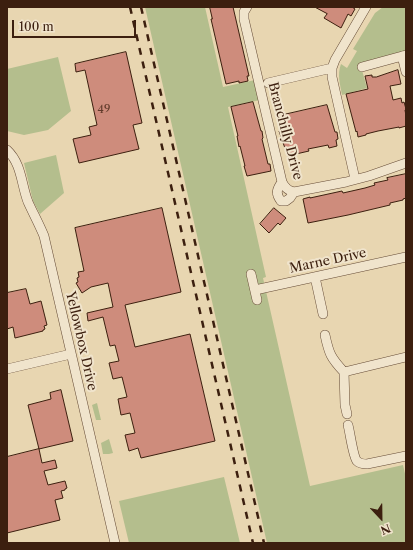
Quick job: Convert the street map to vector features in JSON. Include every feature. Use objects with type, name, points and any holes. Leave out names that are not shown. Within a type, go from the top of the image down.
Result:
[{"type":"street","name":"Branchilly Drive","points":[[247,7],[244,12],[244,19],[282,182],[287,190],[294,192],[346,182],[369,176],[406,162]]},
{"type":"street","points":[[355,179],[332,77],[332,68],[335,60],[366,7]]},
{"type":"street","points":[[362,66],[404,56],[406,72]]},
{"type":"street","points":[[268,83],[332,68]]},
{"type":"street","name":"Yellowbox Drive","points":[[7,150],[19,167],[27,200],[44,236],[115,543]]},
{"type":"street","points":[[282,182],[277,190],[277,196],[280,201],[286,202],[294,192]]},
{"type":"street","name":"Marne Drive","points":[[255,290],[406,257]]},
{"type":"street","points":[[251,274],[257,300]]},
{"type":"street","points":[[315,277],[324,314]]},
{"type":"street","points":[[325,335],[328,350],[332,358],[344,372],[345,405],[347,414]]},
{"type":"street","points":[[7,369],[71,354]]},
{"type":"street","points":[[344,372],[406,357]]},
{"type":"street","points":[[348,425],[355,456],[357,461],[362,464],[406,456]]},
{"type":"green space","points":[[145,7],[205,7],[223,87],[255,80],[260,100],[228,107],[266,277],[263,278],[310,486],[403,465],[406,478],[406,543],[267,543]]},
{"type":"green space","points":[[383,7],[406,7],[406,51],[360,63],[367,88],[342,95],[339,76],[341,64],[347,68],[357,51],[353,49],[375,13]]},
{"type":"green space","points":[[58,57],[71,111],[48,130],[24,135],[7,131],[7,69]]},
{"type":"green space","points":[[56,155],[64,193],[40,214],[33,201],[24,163]]},
{"type":"green space","points":[[89,368],[93,385],[87,385],[84,370]]},
{"type":"green space","points":[[97,403],[101,420],[96,420],[92,405]]},
{"type":"green space","points":[[109,439],[113,453],[103,454],[101,443]]},
{"type":"green space","points":[[224,477],[240,543],[129,543],[119,501]]},
{"type":"building","points":[[210,7],[233,7],[249,76],[247,76],[248,81],[239,83],[239,81],[226,84],[211,19]]},
{"type":"building","points":[[315,7],[352,7],[355,9],[351,16],[348,14],[341,28],[324,18],[327,14]]},
{"type":"building","points":[[126,52],[142,123],[133,125],[139,149],[79,163],[73,139],[91,135],[89,127],[97,125],[85,70],[76,72],[75,64]]},
{"type":"building","points":[[398,70],[401,84],[390,86],[393,100],[401,98],[402,103],[404,102],[406,109],[406,126],[378,131],[358,137],[346,94],[368,89],[365,76],[372,75],[372,77],[376,77]]},
{"type":"building","points":[[253,102],[262,131],[262,139],[271,171],[247,176],[240,146],[239,147],[231,107]]},
{"type":"building","points":[[327,105],[335,132],[337,132],[337,146],[329,148],[328,145],[308,149],[309,151],[288,157],[279,131],[281,131],[278,121],[280,120],[279,116]]},
{"type":"building","points":[[406,174],[406,198],[403,200],[390,203],[390,205],[308,223],[303,199],[365,188],[375,185],[374,183],[388,180],[387,178]]},
{"type":"building","points":[[162,208],[181,292],[125,305],[135,347],[190,334],[215,441],[141,458],[138,448],[129,451],[125,435],[135,433],[130,413],[121,415],[118,399],[127,397],[122,377],[113,379],[109,363],[119,361],[115,345],[110,346],[103,317],[88,321],[87,313],[113,307],[108,283],[91,287],[82,293],[76,283],[78,282],[77,278],[79,277],[78,272],[84,271],[75,228]]},
{"type":"building","points":[[274,208],[286,218],[280,225],[278,223],[269,233],[260,224]]},
{"type":"building","points":[[26,289],[30,304],[41,301],[47,325],[44,326],[45,329],[43,331],[15,338],[13,327],[7,329],[7,293]]},
{"type":"building","points":[[61,390],[73,441],[39,449],[28,405],[51,399],[50,393]]},
{"type":"building","points":[[39,449],[42,463],[55,460],[57,468],[44,471],[48,485],[65,481],[67,488],[61,491],[63,498],[55,500],[60,520],[7,533],[7,457]]},
{"type":"railway","points":[[130,7],[253,543]]},
{"type":"railway","points":[[141,7],[264,543]]}]
